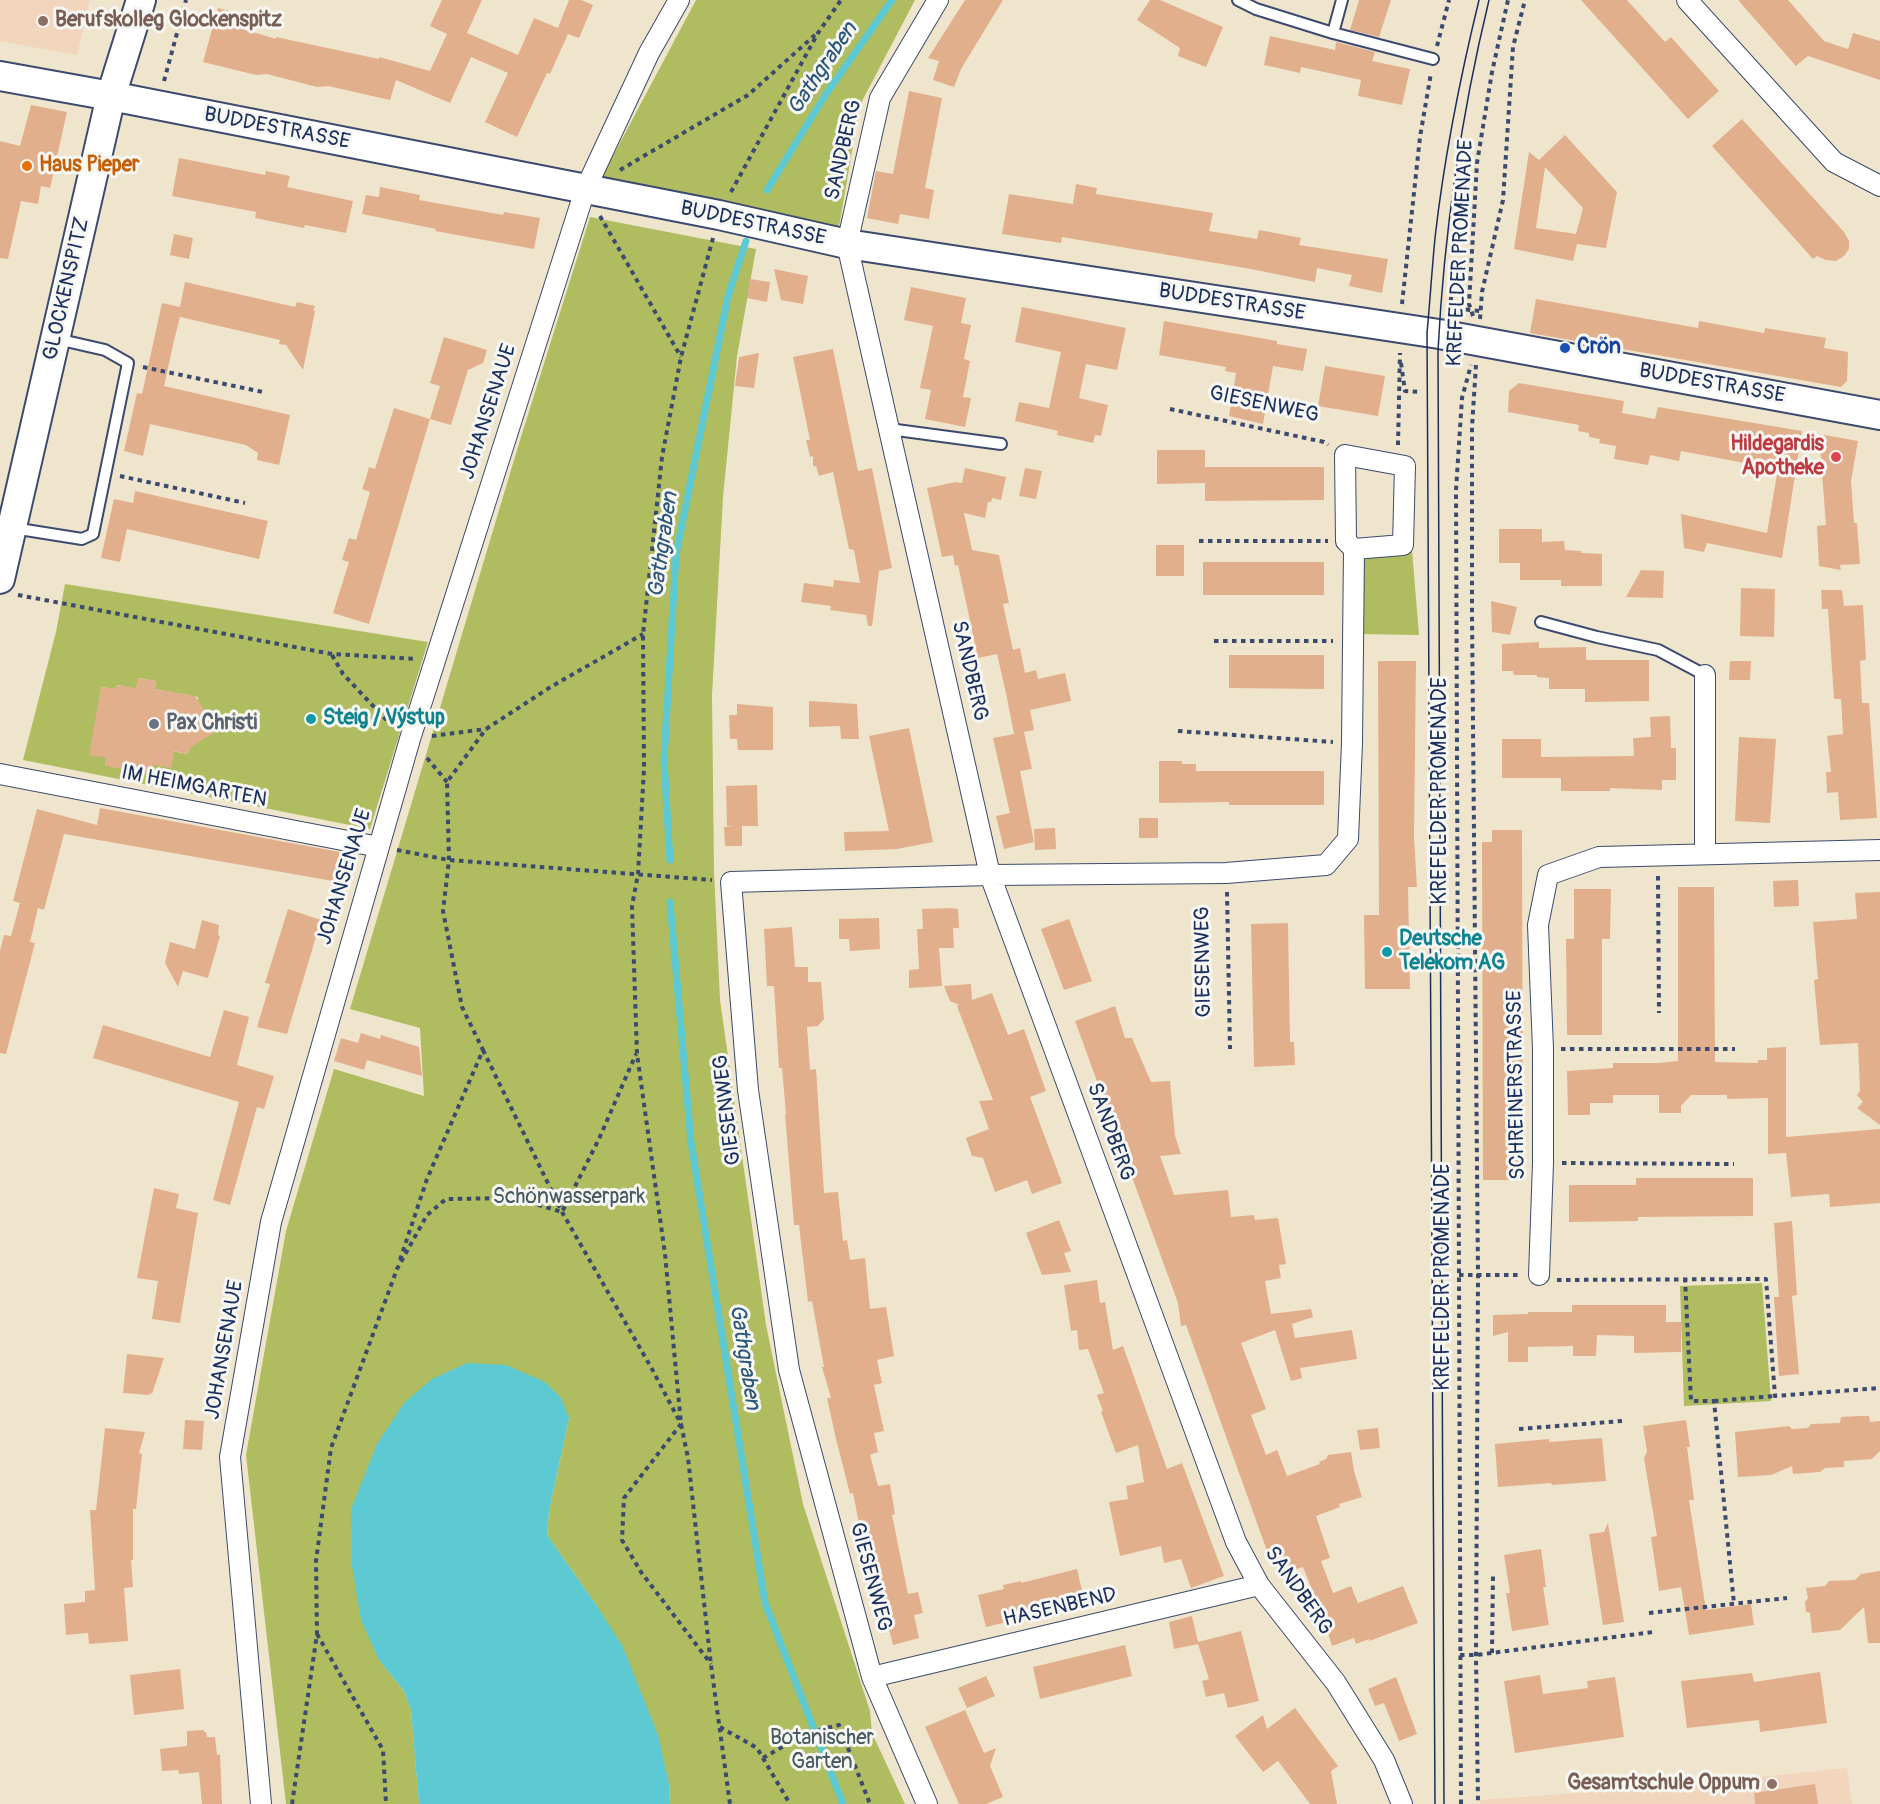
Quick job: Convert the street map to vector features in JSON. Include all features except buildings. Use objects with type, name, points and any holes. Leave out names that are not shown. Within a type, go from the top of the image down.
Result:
[{"type":"main road","name":"GLOCKENSPITZ","points":[[6,587],[12,527],[111,96],[141,0]]},
{"type":"main road","name":"BUDDESTRASSE","points":[[0,76],[719,215],[847,244],[1475,341],[1880,415]]},
{"type":"street","name":"JOHANSENAUE","points":[[261,1804],[230,1457],[271,1222],[410,739],[585,190],[649,53],[679,0]]},
{"type":"street","name":"SANDBERG","points":[[938,0],[880,98],[847,244],[990,875],[1236,1542],[1259,1585],[1336,1683],[1384,1760],[1402,1804]]},
{"type":"street","points":[[1687,0],[1834,162],[1880,186]]},
{"type":"street","points":[[731,882],[990,875],[1226,873],[1326,865],[1348,839],[1352,743],[1352,640],[1345,454],[1405,465],[1403,545],[1350,545]]},
{"type":"street","points":[[1705,675],[1705,854]]},
{"type":"street","name":"IM HEIMGARTEN","points":[[0,774],[380,847]]},
{"type":"street","name":"SCHREINERSTRASSE","points":[[1539,1275],[1544,1163],[1543,1049],[1538,925],[1548,875],[1599,857],[1880,850]]},
{"type":"street","name":"GIESENWEG","points":[[731,882],[748,1090],[789,1370],[872,1677],[927,1804]]},
{"type":"street","name":"HASENBEND","points":[[872,1677],[1259,1585]]},
{"type":"lane","points":[[1238,0],[1256,9],[1333,33],[1433,59]]},
{"type":"lane","points":[[1333,33],[1342,0]]},
{"type":"lane","points":[[12,527],[82,539],[93,534],[128,363],[105,350],[56,339]]},
{"type":"lane","points":[[889,429],[1001,444]]},
{"type":"lane","points":[[1541,622],[1658,650],[1705,675]]},
{"type":"path","points":[[158,105],[186,0]]},
{"type":"path","points":[[730,1804],[711,1665],[688,1458],[681,1424],[665,1254],[637,1054],[632,906],[638,874],[644,769],[643,634],[662,457],[681,357],[719,215],[818,33],[841,0]]},
{"type":"path","points":[[1399,329],[1420,137],[1433,59],[1449,0]]},
{"type":"path","name":"KREFELDER PROMENADE","points":[[1461,1804],[1456,490],[1462,398],[1471,369],[1475,341],[1475,323],[1469,304],[1478,163],[1492,72],[1508,0]]},
{"type":"path","points":[[1478,1804],[1476,1655],[1478,1275],[1472,427],[1475,341],[1482,292],[1503,200],[1513,47],[1525,0]]},
{"type":"path","points":[[681,357],[585,190],[748,95],[818,33]]},
{"type":"path","points":[[1453,279],[1450,308],[1480,311]]},
{"type":"path","points":[[1397,465],[1400,351],[1405,391],[1420,392]]},
{"type":"path","points":[[128,363],[263,392]]},
{"type":"path","name":"GIESENWEG","points":[[1170,409],[1324,442],[1345,454]]},
{"type":"path","points":[[105,473],[245,503]]},
{"type":"path","points":[[1199,541],[1350,545]]},
{"type":"path","points":[[6,587],[332,654],[435,660]]},
{"type":"path","points":[[643,634],[549,687],[486,729],[447,782],[449,860],[443,911],[462,1006],[562,1212],[681,1424]]},
{"type":"path","points":[[1214,640],[1352,640]]},
{"type":"path","points":[[332,654],[343,674],[391,726],[410,739],[447,782]]},
{"type":"path","points":[[410,739],[486,729]]},
{"type":"path","points":[[1178,731],[1352,743]]},
{"type":"path","points":[[380,847],[449,860],[731,882]]},
{"type":"path","points":[[1658,855],[1659,1013]]},
{"type":"path","name":"GIESENWEG","points":[[1226,873],[1230,1049]]},
{"type":"path","points":[[1543,1049],[1735,1049]]},
{"type":"path","points":[[292,1804],[317,1634],[316,1561],[330,1448],[397,1269],[427,1179],[483,1050]]},
{"type":"path","points":[[562,1212],[599,1139],[637,1054]]},
{"type":"path","points":[[1544,1163],[1734,1164]]},
{"type":"path","points":[[397,1269],[427,1215],[446,1199],[515,1198],[562,1212]]},
{"type":"path","points":[[1459,1275],[1539,1275],[1560,1280],[1766,1279],[1775,1396]]},
{"type":"path","points":[[1685,1278],[1691,1401],[1880,1388]]},
{"type":"path","points":[[1714,1401],[1734,1605]]},
{"type":"path","points":[[1519,1429],[1622,1420]]},
{"type":"path","points":[[681,1424],[624,1498],[622,1540],[641,1572],[711,1665]]},
{"type":"path","points":[[1492,1653],[1493,1574]]},
{"type":"path","points":[[1649,1613],[1788,1598]]},
{"type":"path","points":[[1460,1655],[1476,1655],[1653,1632]]},
{"type":"path","points":[[317,1634],[383,1750],[386,1804]]},
{"type":"path","points":[[763,1758],[807,1733],[839,1725],[870,1804]]},
{"type":"path","points":[[720,1726],[757,1748],[790,1804]]},
{"type":"shaded area","name":"Berufskolleg Glockenspitz","points":[[0,0],[90,0],[77,55],[0,41]]},
{"type":"shaded area","name":"Gesamtschule Oppum","points":[[1847,1768],[1852,1804],[1480,1804],[1480,1800],[1662,1787]]},
{"type":"green space","points":[[696,0],[915,0],[860,105],[839,227],[598,184]]},
{"type":"green space","name":"Schönwasserpark","points":[[590,217],[756,249],[737,356],[723,497],[712,695],[714,872],[720,1000],[766,1325],[803,1504],[870,1711],[872,1733],[905,1804],[670,1804],[669,1784],[597,1606],[547,1535],[549,1511],[569,1418],[379,1660],[404,1691],[411,1710],[419,1804],[286,1804],[246,1455],[286,1231],[334,1069],[424,1096],[420,1028],[350,1009],[520,440]]},
{"type":"green space","points":[[1412,550],[1419,635],[1358,634],[1358,555]]},
{"type":"green space","points":[[65,584],[428,642],[370,829],[23,760],[56,632]],"holes":[[[139,678],[156,681],[155,689],[198,697],[197,705],[216,731],[190,746],[188,754],[156,748],[105,765],[107,758],[101,687],[116,689],[117,685],[120,685],[135,693]]]},
{"type":"green space","points":[[1762,1283],[1771,1401],[1684,1406],[1680,1286]]},
{"type":"water","points":[[467,1363],[506,1365],[545,1382],[561,1398],[569,1418],[549,1511],[547,1535],[623,1647],[658,1735],[669,1784],[670,1804],[419,1804],[411,1710],[404,1691],[379,1660],[361,1620],[352,1566],[351,1509],[377,1444],[404,1403],[432,1379]]},
{"type":"waterway","name":"Gathgraben","points":[[767,190],[824,97],[892,0]]},
{"type":"waterway","name":"Gathgraben","points":[[670,860],[664,760],[676,554],[728,296],[746,241]]},
{"type":"waterway","name":"Gathgraben","points":[[670,902],[691,1142],[765,1603],[843,1804]]},
{"type":"tram line","points":[[1435,1804],[1427,333],[1443,178],[1459,88],[1479,0]]},
{"type":"tram line","points":[[1444,1804],[1438,351],[1455,174],[1470,87],[1489,0]]},
{"type":"place","name":"Berufskolleg Glockenspitz","points":[[43,21]]},
{"type":"place","name":"Haus Pieper","points":[[27,166]]},
{"type":"place","name":"Crön","points":[[1565,348]]},
{"type":"place","name":"Hildegardis Apotheke","points":[[1836,457]]},
{"type":"place","name":"Steig / Výstup","points":[[311,719]]},
{"type":"place","name":"Pax Christi","points":[[154,724]]},
{"type":"place","name":"Deutsche Telekom AG","points":[[1387,952]]},
{"type":"place","name":"Gesamtschule Oppum","points":[[1772,1784]]},
{"type":"park label","name":"Botanischer Garten","points":[[822,1751]]}]
